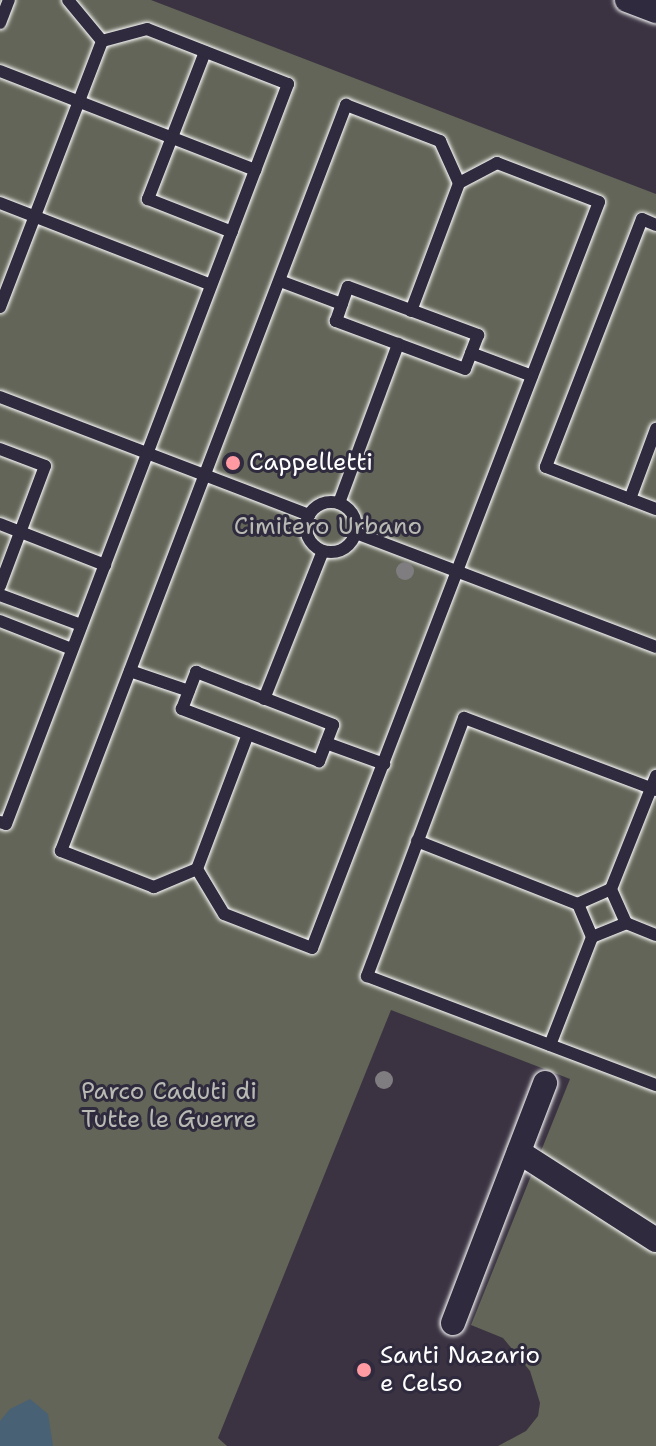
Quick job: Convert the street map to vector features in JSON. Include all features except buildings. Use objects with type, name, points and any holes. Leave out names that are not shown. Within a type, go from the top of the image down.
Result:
[{"type":"street","points":[[627,0],[656,11]]},
{"type":"street","points":[[453,1323],[545,1083]]},
{"type":"street","points":[[519,1152],[656,1240]]},
{"type":"lane","points":[[0,23],[9,0]]},
{"type":"lane","points":[[68,0],[102,41]]},
{"type":"lane","points":[[0,822],[6,824],[288,84],[147,29],[102,41]]},
{"type":"lane","points":[[0,307],[102,41]]},
{"type":"lane","points":[[205,52],[148,199],[232,232]]},
{"type":"lane","points":[[0,71],[255,170]]},
{"type":"lane","points":[[248,734],[197,869],[154,887],[61,851],[346,105],[440,141],[459,183]]},
{"type":"lane","points":[[197,869],[224,914],[312,948],[599,202],[497,163],[459,183],[411,311]]},
{"type":"lane","points":[[0,203],[211,285]]},
{"type":"lane","points":[[656,225],[642,219],[546,467],[656,509]]},
{"type":"lane","points":[[280,281],[342,304]]},
{"type":"lane","points":[[348,287],[478,335],[465,369],[336,321],[342,304],[348,287]]},
{"type":"lane","points":[[339,503],[398,344]]},
{"type":"lane","points":[[471,353],[532,376]]},
{"type":"lane","points":[[0,397],[309,515]]},
{"type":"lane","points":[[630,499],[656,429]]},
{"type":"lane","points":[[0,449],[45,466],[0,586]]},
{"type":"lane","points":[[325,503],[339,503],[351,512],[356,533],[347,547],[323,551],[307,536],[309,515],[325,503]]},
{"type":"lane","points":[[0,524],[105,565]]},
{"type":"lane","points":[[356,533],[656,647]]},
{"type":"lane","points":[[264,699],[323,551]]},
{"type":"lane","points":[[0,595],[81,625]]},
{"type":"lane","points":[[0,621],[72,649]]},
{"type":"lane","points":[[130,671],[189,691]]},
{"type":"lane","points":[[196,672],[333,725],[319,761],[182,709],[189,691],[196,672]]},
{"type":"lane","points":[[578,904],[611,889],[654,785],[464,718],[367,976],[656,1085]]},
{"type":"lane","points":[[326,743],[384,764]]},
{"type":"lane","points":[[417,841],[578,904],[592,937],[550,1045]]},
{"type":"lane","points":[[611,889],[626,923]]},
{"type":"lane","points":[[592,937],[626,923],[656,935]]},
{"type":"green space","name":"Cimitero Urbano","points":[[0,0],[151,0],[656,194],[656,1446],[498,1446],[526,1431],[538,1416],[540,1403],[530,1371],[503,1338],[471,1325],[570,1079],[391,1010],[218,1438],[227,1446],[0,1446]]},
{"type":"water","points":[[30,1399],[48,1414],[53,1446],[0,1446],[0,1421],[10,1409]]},
{"type":"place","name":"Cappelletti","points":[[233,463]]},
{"type":"place","name":"Santi Nazario e Celso","points":[[364,1370]]},
{"type":"park label","name":"Parco Caduti di Tutte le Guerre","points":[[169,1106]]}]
